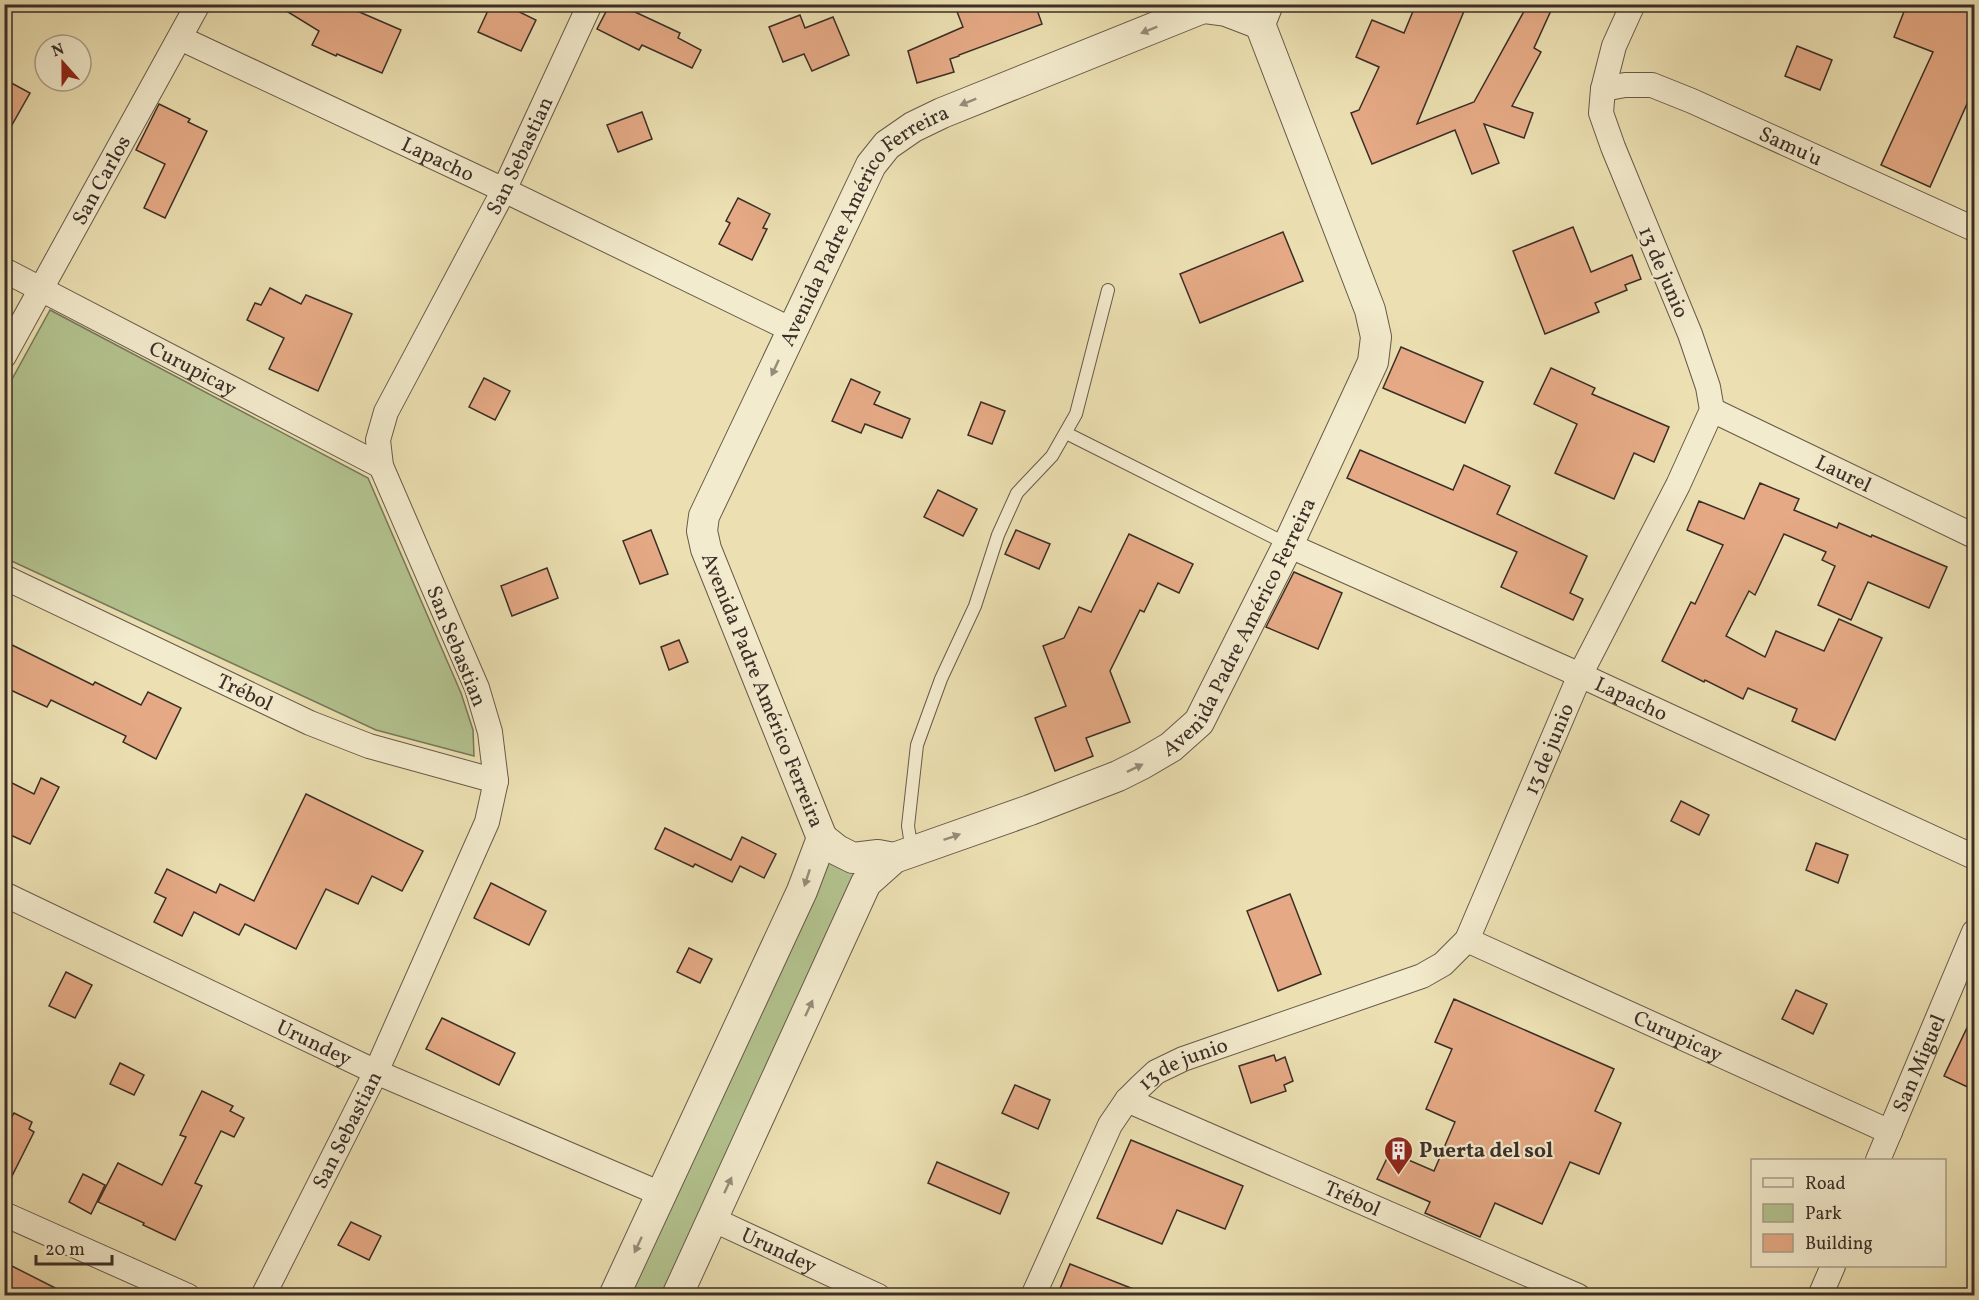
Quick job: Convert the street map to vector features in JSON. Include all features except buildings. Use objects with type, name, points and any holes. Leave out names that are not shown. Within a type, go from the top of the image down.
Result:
[{"type":"street","name":"San Carlos","points":[[4,356],[198,4]]},
{"type":"street","name":"San Sebastian","points":[[263,1296],[376,1072],[487,822],[496,781],[490,732],[477,688],[381,466],[378,440],[386,412],[504,190],[590,4]]},
{"type":"street","name":"13 de junio","points":[[1033,1296],[1110,1125],[1128,1100],[1156,1072],[1183,1059],[1422,976],[1443,964],[1467,940],[1580,675],[1678,485],[1712,410],[1708,387],[1690,334],[1600,113],[1603,89],[1614,46],[1633,4]]},
{"type":"street","points":[[1204,6],[1226,11],[1264,14]]},
{"type":"street","name":"Avenida Padre Américo Ferreira","points":[[614,1296],[802,891],[822,838],[706,549],[702,531],[704,516],[870,165],[887,145],[913,127],[942,113],[1204,6]]},
{"type":"street","name":"Avenida Padre Américo Ferreira","points":[[677,1296],[866,883],[903,855],[1118,776],[1171,747],[1199,722],[1288,545],[1374,362],[1376,337],[1370,310],[1264,14]]},
{"type":"street","name":"Lapacho","points":[[180,38],[504,190],[792,330]]},
{"type":"street","name":"Samu'u","points":[[1603,89],[1625,84],[1652,85],[1974,229]]},
{"type":"street","name":"Curupicay","points":[[4,270],[381,466]]},
{"type":"street","name":"Laurel","points":[[1712,410],[1974,536]]},
{"type":"street","name":"Lapacho","points":[[1288,545],[1580,675],[1974,857]]},
{"type":"street","name":"Trébol","points":[[4,577],[310,723],[369,746],[496,781]]},
{"type":"street","points":[[822,838],[837,850],[853,858],[903,855]]},
{"type":"street","name":"Urundey","points":[[4,894],[376,1072],[661,1194]]},
{"type":"street","name":"San Miguel","points":[[1879,1159],[1974,932]]},
{"type":"street","name":"Curupicay","points":[[1467,940],[1890,1132]]},
{"type":"street","name":"Trébol","points":[[1128,1100],[1578,1296]]},
{"type":"street","points":[[4,1214],[188,1296]]},
{"type":"street","name":"Urundey","points":[[712,1219],[878,1296]]},
{"type":"street","points":[[1820,1296],[1833,1267]]},
{"type":"lane","points":[[903,855],[917,745],[941,679],[975,606],[998,535],[1017,493],[1052,456],[1076,414],[1108,290]]},
{"type":"lane","points":[[1066,433],[1288,545]]},
{"type":"green space","points":[[50,310],[368,478],[461,693],[473,730],[474,756],[376,730],[5,558],[5,392]]},
{"type":"green space","points":[[814,854],[862,871],[669,1295],[604,1296]]},
{"type":"place","name":"Puerta del sol","points":[[1398,1176]]}]
